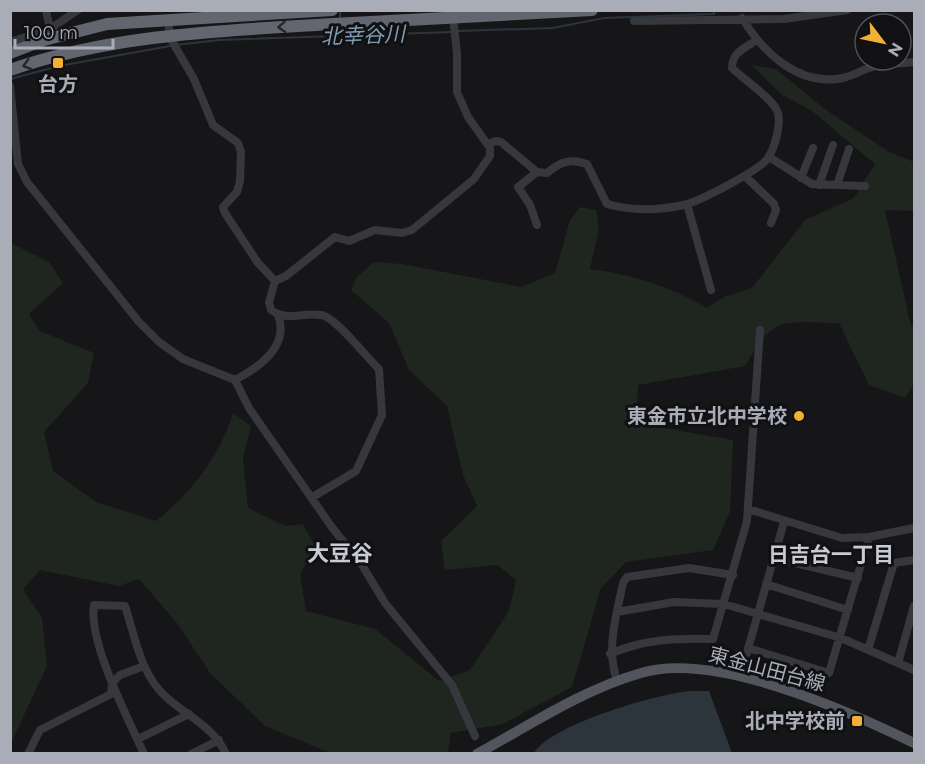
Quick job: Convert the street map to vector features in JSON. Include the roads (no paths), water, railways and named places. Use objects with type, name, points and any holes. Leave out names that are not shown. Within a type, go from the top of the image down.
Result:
[{"type":"highway","points":[[10,53],[73,32],[107,24],[332,10]]},
{"type":"highway","points":[[10,70],[106,46],[169,36],[453,14],[592,10]]},
{"type":"main road","name":"東金山田台線","points":[[477,753],[570,702],[617,681],[653,670],[682,668],[715,671],[740,677],[826,703],[915,743]]},
{"type":"street","points":[[46,10],[50,29]]},
{"type":"street","points":[[10,42],[50,29],[78,10]]},
{"type":"street","points":[[634,21],[784,18],[847,10]]},
{"type":"street","points":[[275,281],[286,276],[335,237],[349,241],[375,230],[402,233],[412,230],[474,179],[490,156],[488,144],[468,117],[457,92],[457,52],[453,14]]},
{"type":"street","points":[[68,18],[73,32]]},
{"type":"street","points":[[742,18],[757,40],[776,60],[789,68],[816,77],[844,78],[867,68],[915,62]]},
{"type":"street","points":[[169,19],[169,36],[194,79],[213,125],[238,143],[241,152],[240,181],[237,192],[223,207],[225,213],[258,263],[275,281]]},
{"type":"street","points":[[488,144],[501,142],[537,172],[547,173],[556,165],[575,160],[587,164],[607,204],[634,208],[687,204],[745,176],[769,157],[778,123],[778,111],[770,101],[732,68],[732,60],[738,52],[757,40]]},
{"type":"street","points":[[10,86],[18,164],[27,182],[139,322],[159,342],[183,359],[235,380],[249,408],[311,498],[362,565],[385,603],[452,684],[475,736]]},
{"type":"street","points":[[819,185],[833,145]]},
{"type":"street","points":[[801,178],[813,148]]},
{"type":"street","points":[[837,185],[849,149]]},
{"type":"street","points":[[769,157],[801,178],[819,185],[866,186]]},
{"type":"street","points":[[537,172],[518,187],[530,205],[537,225]]},
{"type":"street","points":[[745,176],[774,204],[776,210],[771,223]]},
{"type":"street","points":[[687,204],[711,290]]},
{"type":"street","points":[[275,281],[269,307],[278,315],[293,318],[322,315],[333,321],[379,369],[382,415],[356,471],[311,498]]},
{"type":"street","points":[[235,380],[267,361],[272,354],[282,330],[278,315]]},
{"type":"street","points":[[610,654],[631,645],[673,638],[713,639],[733,575],[748,509],[760,330]]},
{"type":"street","points":[[748,509],[784,522],[842,538],[869,537],[915,528]]},
{"type":"street","points":[[740,677],[784,522]]},
{"type":"street","points":[[748,648],[829,673],[869,537]]},
{"type":"street","points":[[774,558],[858,578]]},
{"type":"street","points":[[868,650],[894,563],[915,560]]},
{"type":"street","points":[[617,681],[610,654],[623,583],[634,574],[689,568],[733,575]]},
{"type":"street","points":[[766,584],[848,609]]},
{"type":"street","points":[[617,612],[674,602],[724,604],[841,638],[915,670]]},
{"type":"street","points":[[144,753],[112,682],[92,617],[94,605],[125,606],[144,666],[166,697],[219,740],[226,753]]},
{"type":"street","points":[[898,663],[915,606]]},
{"type":"street","points":[[28,753],[40,730],[111,694],[112,682],[120,675],[144,666]]},
{"type":"street","points":[[138,739],[189,714]]},
{"type":"street","points":[[191,753],[219,740]]},
{"type":"waterway","points":[[340,10],[340,21]]},
{"type":"waterway","name":"北幸谷川","points":[[457,31],[553,28],[604,18],[714,14],[714,10]]},
{"type":"waterway","name":"北幸谷川","points":[[176,45],[219,40],[452,32]]},
{"type":"waterway","name":"北幸谷川","points":[[10,79],[59,66],[170,46]]},
{"type":"place","name":"台方","points":[[58,63]]},
{"type":"place","name":"東金市立北中学校","points":[[799,416]]},
{"type":"place","name":"北中学校前","points":[[857,721]]},
{"type":"district","name":"大豆谷","points":[[340,553]]},
{"type":"district","name":"日吉台一丁目","points":[[831,554]]}]
